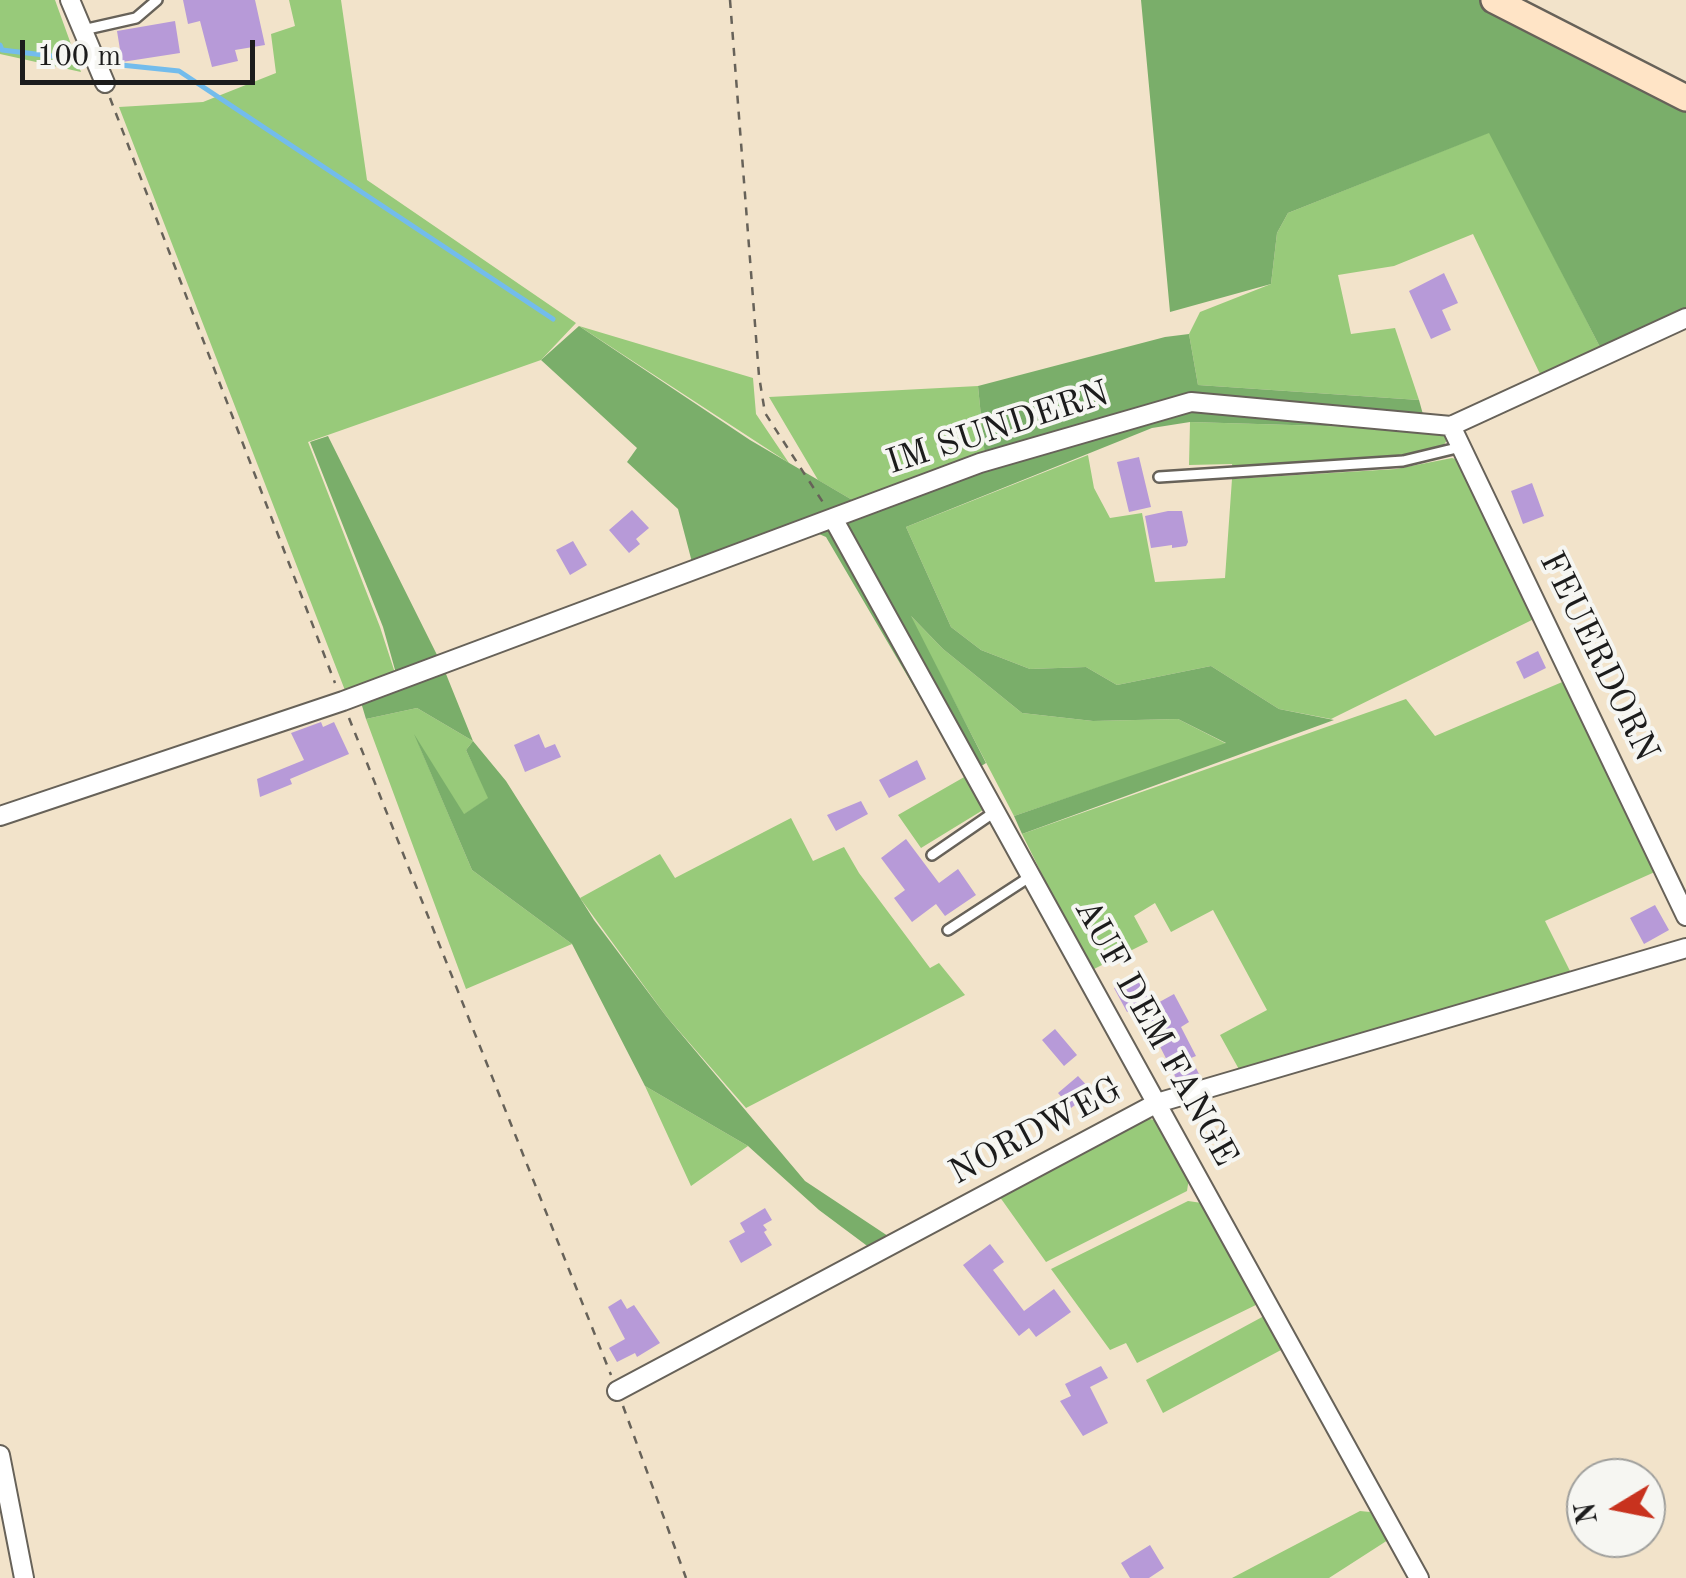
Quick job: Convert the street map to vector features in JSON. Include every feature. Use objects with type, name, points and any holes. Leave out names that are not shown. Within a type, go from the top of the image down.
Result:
[{"type":"street","points":[[70,0],[105,83]]},
{"type":"street","points":[[1497,0],[1686,98]]},
{"type":"street","name":"IM SUNDERN","points":[[0,816],[340,702],[980,463],[1190,402],[1450,426],[1686,318]]},
{"type":"street","name":"FEUERDORN","points":[[1450,426],[1686,916]]},
{"type":"street","name":"AUF DEM FANGE","points":[[834,520],[1418,1578]]},
{"type":"street","name":"NORDWEG","points":[[618,1391],[1157,1103],[1686,948]]},
{"type":"street","points":[[0,1455],[24,1578]]},
{"type":"lane","points":[[83,30],[136,18],[157,0]]},
{"type":"lane","points":[[1159,477],[1403,462],[1461,447]]},
{"type":"lane","points":[[932,855],[996,811]]},
{"type":"lane","points":[[948,930],[1031,876]]},
{"type":"path","points":[[730,0],[765,413],[834,520]]},
{"type":"path","points":[[105,83],[340,702],[618,1391],[686,1578]]},
{"type":"green space","points":[[0,0],[55,0],[81,72],[0,54]]},
{"type":"green space","points":[[289,0],[341,0],[367,180],[576,323],[541,360],[308,442],[395,673],[346,693],[119,107],[203,102],[276,73],[271,34],[295,26]]},
{"type":"green space","points":[[1141,0],[1480,0],[1686,106],[1686,310],[1601,349],[1489,133],[1288,213],[1277,233],[1271,284],[1170,312]]},
{"type":"green space","points":[[1490,132],[1601,349],[1541,376],[1473,234],[1394,266],[1338,275],[1351,334],[1395,328],[1419,400],[1198,385],[1189,334],[1200,312],[1271,284],[1277,233],[1288,213]]},
{"type":"green space","points":[[579,326],[753,378],[756,414],[789,463]]},
{"type":"green space","points":[[579,326],[750,440],[854,501],[986,467],[978,386],[1165,337],[1189,334],[1198,385],[1419,400],[1427,429],[1190,422],[1152,428],[906,527],[951,627],[981,650],[1030,669],[1086,667],[1117,685],[1211,666],[1279,709],[1334,720],[1022,834],[1014,816],[1226,743],[1178,719],[1093,721],[1022,713],[943,649],[911,616],[986,763],[966,776],[826,537],[798,525],[693,566],[678,509],[627,462],[637,448],[541,360]]},
{"type":"green space","points":[[978,386],[985,456],[854,501],[818,480],[769,397]]},
{"type":"green space","points":[[1190,422],[1427,429],[1450,436],[1443,446],[1405,456],[1233,470],[1232,464],[1189,465]]},
{"type":"green space","points":[[328,436],[444,669],[473,741],[417,708],[366,719],[360,699],[399,684],[383,627],[310,442]]},
{"type":"green space","points":[[1088,455],[1094,488],[1110,518],[1142,513],[1155,582],[1225,578],[1232,479],[1396,469],[1452,458],[1462,461],[1538,617],[1331,719],[1279,709],[1211,666],[1117,685],[1086,667],[1030,669],[981,650],[951,627],[906,527]]},
{"type":"green space","points":[[908,613],[943,649],[1022,713],[1093,721],[1178,719],[1227,744],[1014,816]]},
{"type":"green space","points":[[1567,680],[1657,871],[1545,921],[1571,973],[1241,1073],[1220,1035],[1267,1010],[1213,910],[1171,932],[1155,903],[1134,916],[1148,942],[1090,971],[1022,834],[1406,699],[1435,736]]},
{"type":"green space","points":[[417,708],[473,741],[466,750],[489,798],[463,815],[419,745],[472,870],[572,944],[466,989],[366,719]]},
{"type":"green space","points":[[414,734],[464,814],[488,798],[466,750],[473,741],[506,781],[594,920],[666,1016],[805,1181],[894,1240],[874,1251],[819,1210],[748,1146],[645,1086],[572,944],[472,870]]},
{"type":"green space","points":[[966,776],[983,810],[921,848],[898,815]]},
{"type":"green space","points":[[791,818],[813,861],[844,847],[930,968],[939,963],[965,995],[746,1108],[666,1016],[580,898],[660,854],[675,878]]},
{"type":"green space","points":[[645,1086],[748,1146],[691,1186]]},
{"type":"green space","points":[[1144,1118],[1155,1120],[1189,1178],[1187,1191],[1046,1262],[997,1193]]},
{"type":"green space","points":[[1188,1201],[1202,1203],[1260,1303],[1137,1363],[1126,1343],[1110,1350],[1051,1269]]},
{"type":"green space","points":[[1264,1316],[1281,1350],[1163,1413],[1146,1380]]},
{"type":"green space","points":[[1360,1511],[1370,1512],[1388,1540],[1329,1578],[1232,1578]]},
{"type":"building","points":[[183,0],[255,0],[265,45],[235,50],[238,61],[212,67],[200,21],[188,24]]},
{"type":"building","points":[[175,21],[180,53],[122,62],[117,31]]},
{"type":"building","points":[[1444,273],[1458,303],[1442,310],[1451,330],[1431,339],[1409,291]]},
{"type":"building","points":[[1139,457],[1151,507],[1129,512],[1117,462]]},
{"type":"building","points":[[1532,483],[1544,516],[1523,524],[1511,491]]},
{"type":"building","points":[[632,510],[649,528],[636,539],[640,544],[629,553],[609,530]]},
{"type":"building","points":[[1182,511],[1188,542],[1186,546],[1151,548],[1145,516]]},
{"type":"building","points":[[573,541],[587,565],[570,575],[556,550]]},
{"type":"building","points":[[1538,651],[1546,668],[1524,679],[1516,662]]},
{"type":"building","points":[[321,722],[323,727],[334,722],[349,754],[290,779],[292,784],[260,797],[257,779],[304,760],[291,733]]},
{"type":"building","points":[[539,734],[545,748],[555,744],[561,757],[525,772],[514,745]]},
{"type":"building","points":[[917,760],[926,779],[889,798],[879,780]]},
{"type":"building","points":[[861,801],[868,814],[836,831],[827,815]]},
{"type":"building","points":[[906,839],[939,883],[958,869],[976,895],[945,916],[936,904],[912,922],[894,898],[905,890],[881,858]]},
{"type":"building","points":[[1655,905],[1669,930],[1644,944],[1630,918]]},
{"type":"building","points":[[1138,975],[1154,1005],[1174,994],[1189,1022],[1181,1027],[1196,1056],[1191,1058],[1200,1076],[1179,1084],[1145,1017],[1141,1019],[1135,1008],[1127,1012],[1114,988]]},
{"type":"building","points":[[1055,1029],[1077,1055],[1064,1066],[1042,1040]]},
{"type":"building","points":[[1078,1076],[1091,1090],[1084,1102],[1071,1108],[1058,1093]]},
{"type":"building","points":[[765,1208],[772,1220],[763,1225],[767,1230],[764,1232],[772,1245],[741,1263],[729,1241],[745,1232],[740,1223]]},
{"type":"building","points":[[990,1244],[1004,1262],[993,1270],[1024,1311],[1054,1289],[1071,1312],[1036,1337],[1029,1328],[1019,1336],[963,1265]]},
{"type":"building","points":[[621,1299],[627,1309],[634,1305],[660,1343],[637,1357],[635,1353],[617,1362],[609,1348],[625,1339],[608,1307]]},
{"type":"building","points":[[1101,1366],[1108,1378],[1090,1387],[1108,1423],[1083,1436],[1060,1401],[1071,1396],[1065,1384]]},
{"type":"building","points":[[1150,1545],[1164,1568],[1149,1578],[1130,1578],[1121,1563]]},
{"type":"waterway","points":[[0,45],[2,50],[69,58]]},
{"type":"waterway","points":[[121,65],[179,71],[553,319]]}]
